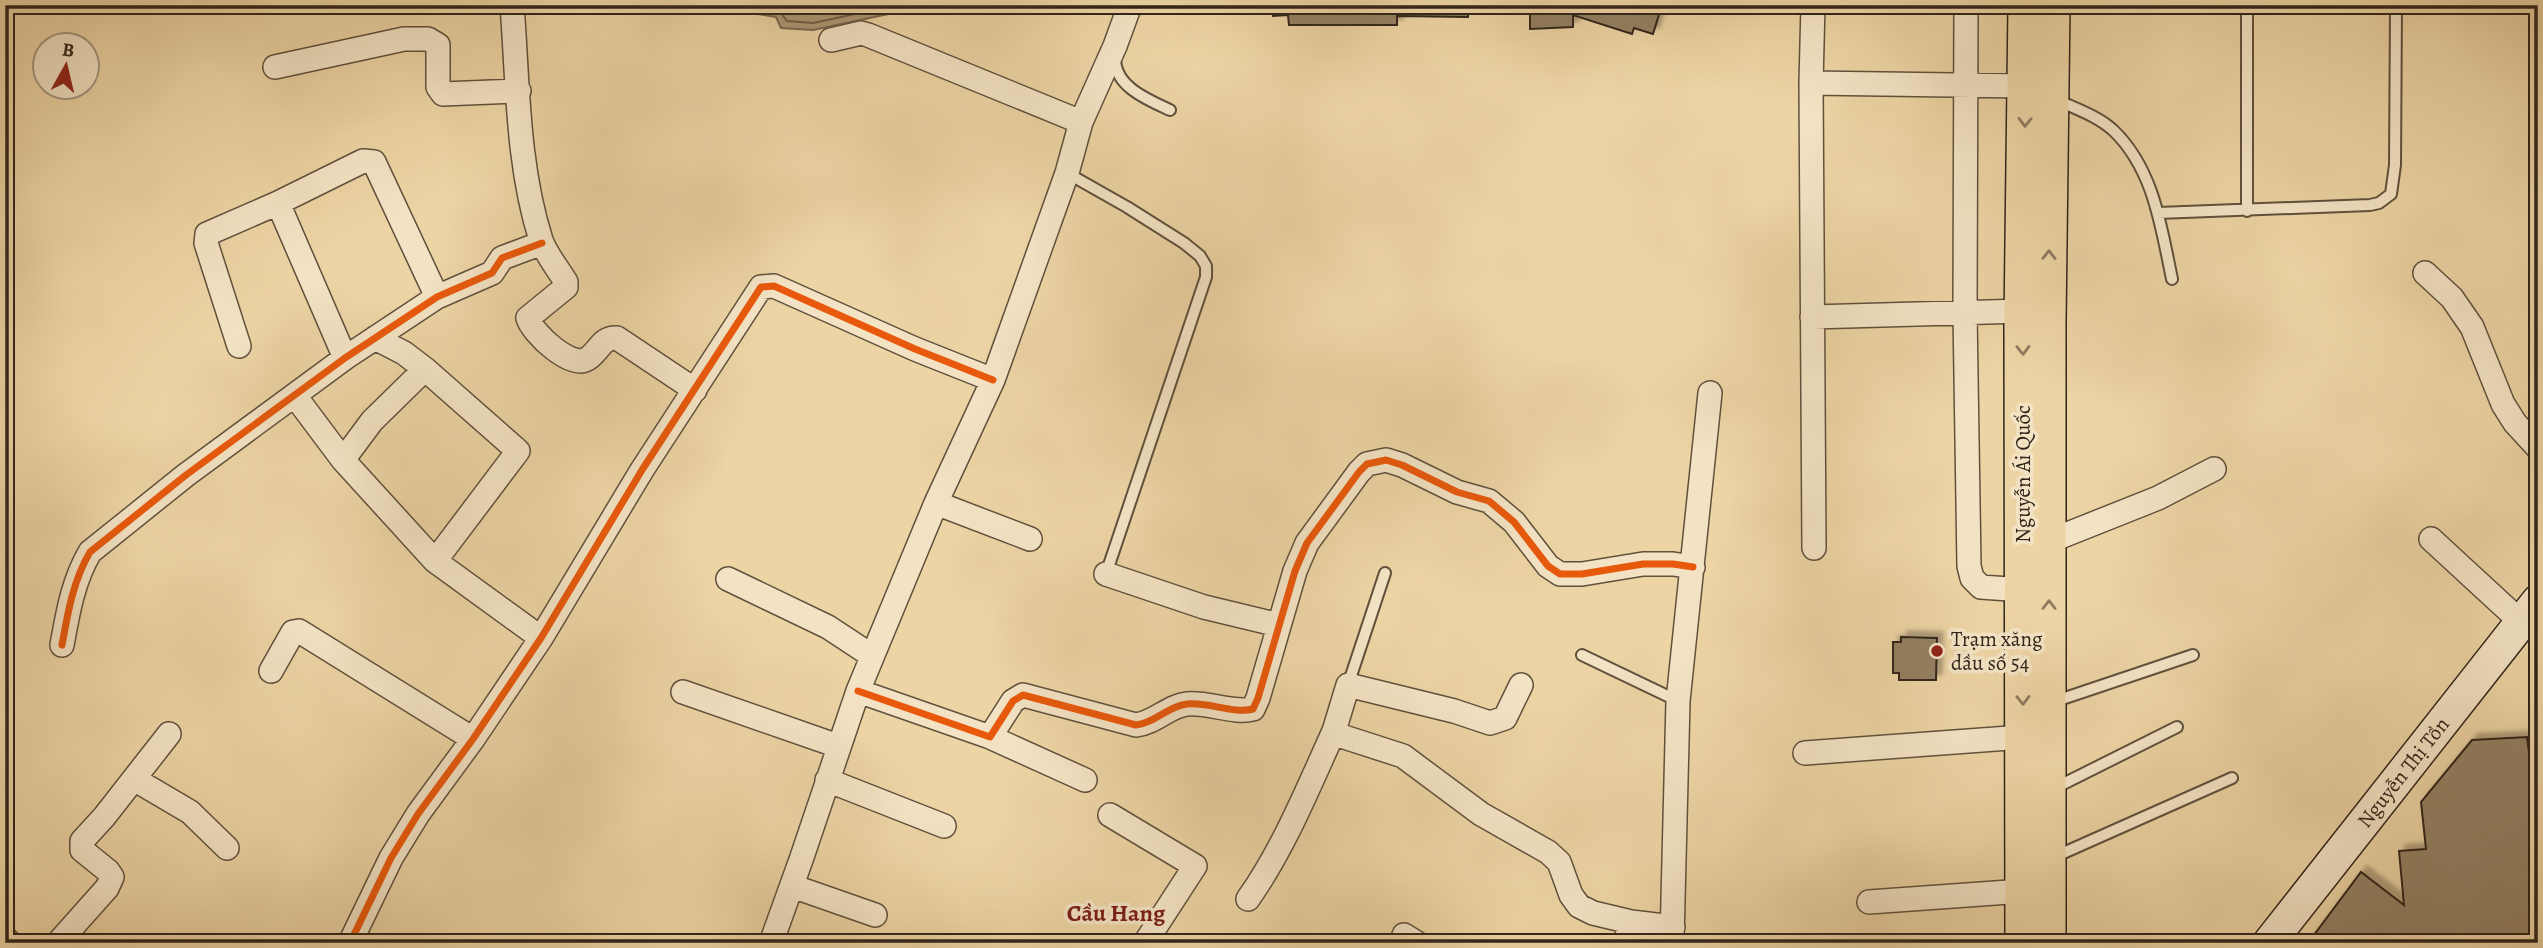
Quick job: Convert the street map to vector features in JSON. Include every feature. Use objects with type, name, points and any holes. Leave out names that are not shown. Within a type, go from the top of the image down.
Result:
[{"type":"main road","name":"Nguyễn Ái Quốc","points":[[2022,943],[2024,737],[2050,541],[2048,322],[2038,92],[2026,5]]},
{"type":"main road","name":"Nguyễn Ái Quốc","points":[[2048,943],[2049,703],[2023,590],[2023,311],[2038,92],[2052,5]]},
{"type":"street","points":[[512,5],[520,132],[530,196],[542,243],[566,282],[566,286],[528,318],[530,326],[545,343],[568,358],[580,361],[588,359],[603,342],[617,338],[695,390]]},
{"type":"street","points":[[771,943],[858,691],[936,503],[993,380],[1067,173],[1081,122],[1130,5]]},
{"type":"street","points":[[1812,5],[1814,548]]},
{"type":"street","points":[[1966,5],[1965,313],[1970,573],[1981,587],[2023,590]]},
{"type":"street","points":[[831,40],[861,33],[868,35],[1081,122]]},
{"type":"street","points":[[275,67],[392,41],[428,39],[438,45],[438,87],[443,94],[519,91]]},
{"type":"street","points":[[1811,83],[1965,85],[2038,92]]},
{"type":"street","points":[[239,346],[205,238],[210,232],[278,203],[358,162],[374,162],[437,297]]},
{"type":"street","points":[[278,203],[345,358]]},
{"type":"street","points":[[62,645],[73,592],[90,552],[186,475],[345,358],[437,297],[492,273],[502,258],[542,243]]},
{"type":"street","points":[[2425,273],[2452,298],[2472,327],[2503,404],[2515,423],[2538,448]]},
{"type":"street","points":[[350,943],[391,858],[418,814],[473,739],[541,638],[642,470],[761,287],[768,285],[811,302],[915,349],[993,380]]},
{"type":"street","points":[[1812,317],[2023,311]]},
{"type":"street","points":[[375,338],[404,353],[425,369],[519,451],[435,561]]},
{"type":"street","points":[[343,460],[372,421],[425,369]]},
{"type":"street","points":[[1334,732],[1403,756],[1481,814],[1548,852],[1559,863],[1571,895],[1579,906],[1628,932],[1672,935],[1678,701],[1710,393]]},
{"type":"street","points":[[295,396],[343,460],[435,561],[541,638]]},
{"type":"street","points":[[990,737],[1013,701],[1023,695],[1136,725],[1147,724],[1183,704],[1213,704],[1236,710],[1253,709],[1295,571],[1307,543],[1359,472],[1374,461],[1385,460],[1402,465],[1457,492],[1489,501],[1514,522],[1548,566],[1560,573],[1582,574],[1643,564],[1693,567]]},
{"type":"street","points":[[2050,541],[2158,498],[2214,469]]},
{"type":"street","points":[[936,503],[1030,539]]},
{"type":"street","points":[[2431,539],[2530,612]]},
{"type":"street","points":[[1107,574],[1204,607],[1279,625]]},
{"type":"street","points":[[728,579],[828,628],[872,656]]},
{"type":"street","name":"Nguyễn Thị Tồn","points":[[2269,943],[2530,612]]},
{"type":"street","points":[[271,671],[293,632],[299,631],[473,739]]},
{"type":"street","points":[[1248,899],[1260,883],[1294,818],[1334,732],[1348,685],[1418,701],[1490,723],[1504,718],[1521,685]]},
{"type":"street","points":[[858,691],[990,737],[1085,780]]},
{"type":"street","points":[[683,692],[838,746]]},
{"type":"street","points":[[58,943],[79,922],[112,877],[82,850],[81,843],[169,734]]},
{"type":"street","points":[[1805,753],[2024,737]]},
{"type":"street","points":[[134,779],[190,812],[227,848]]},
{"type":"street","points":[[827,780],[944,826]]},
{"type":"street","points":[[1110,815],[1195,866],[1145,943]]},
{"type":"street","points":[[792,886],[875,915]]},
{"type":"street","points":[[1870,902],[2023,891]]},
{"type":"lane","points":[[2247,5],[2247,211]]},
{"type":"lane","points":[[2158,213],[2370,205],[2379,203],[2391,194],[2395,165],[2396,5]]},
{"type":"lane","points":[[1115,46],[1115,69],[1120,79],[1145,98],[1170,110]]},
{"type":"lane","points":[[2038,92],[2095,118],[2114,131],[2140,166],[2158,213],[2172,279]]},
{"type":"lane","points":[[1067,173],[1128,207],[1184,243],[1200,256],[1206,266],[1206,276],[1107,574]]},
{"type":"lane","points":[[1348,685],[1385,573]]},
{"type":"lane","points":[[1582,655],[1678,701]]},
{"type":"lane","points":[[2049,703],[2193,655]]},
{"type":"lane","points":[[2049,791],[2177,727]]},
{"type":"lane","points":[[2049,860],[2232,778]]},
{"type":"lane","points":[[5,929],[18,943]]},
{"type":"water","points":[[753,5],[931,5],[813,30],[781,28],[776,17],[758,14]]},
{"type":"building","points":[[1273,5],[1468,5],[1468,17],[1397,16],[1397,25],[1289,25],[1288,15],[1273,16]]},
{"type":"building","points":[[1545,5],[1654,5],[1661,8],[1653,34],[1634,28],[1632,34],[1573,15],[1573,27],[1530,29],[1530,14],[1563,12]]},
{"type":"building","points":[[1901,637],[1937,638],[1936,680],[1899,680],[1899,673],[1893,673],[1893,642],[1901,642]]},
{"type":"building","points":[[2527,737],[2538,821],[2538,943],[2308,943],[2361,872],[2404,905],[2399,851],[2426,849],[2421,802],[2472,740]]},
{"type":"cycle path","points":[[62,645],[75,585],[90,552],[186,475],[345,358],[437,297],[492,273],[502,258],[542,243]]},
{"type":"cycle path","points":[[350,943],[391,858],[418,814],[473,739],[541,638],[642,470],[761,287],[774,286],[915,349],[993,380]]},
{"type":"cycle path","points":[[858,691],[990,737],[1013,701],[1023,695],[1136,725],[1187,704],[1238,710],[1253,709],[1295,571],[1307,543],[1359,472],[1367,464],[1386,460],[1457,492],[1489,501],[1514,522],[1548,566],[1560,574],[1582,574],[1643,564],[1693,567]]},
{"type":"place","name":"Trạm xăng dầu số 54","points":[[1937,651]]},
{"type":"district","name":"Cầu Hang","points":[[1116,913]]}]
